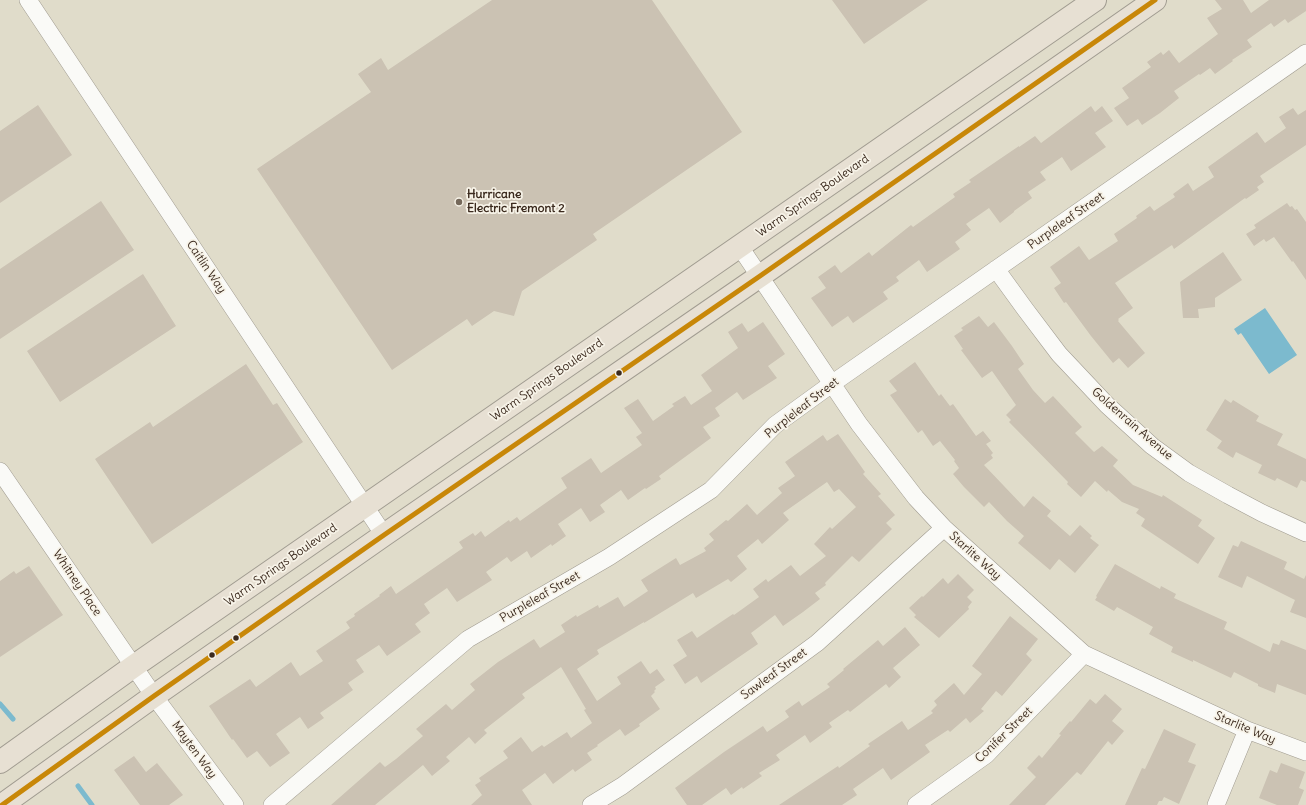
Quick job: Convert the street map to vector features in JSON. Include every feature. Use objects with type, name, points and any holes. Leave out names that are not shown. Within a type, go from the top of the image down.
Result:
[{"type":"main road","name":"Warm Springs Boulevard","points":[[0,762],[134,666],[1095,0]]},
{"type":"main road","points":[[2,805],[154,696],[384,535],[760,276],[1155,0]]},
{"type":"street","name":"Caitlin Way","points":[[28,0],[384,535]]},
{"type":"street","name":"Purpleleaf Street","points":[[272,805],[468,639],[609,557],[711,490],[775,425],[996,269],[1306,54]]},
{"type":"street","name":"Starlite Way","points":[[740,247],[833,383],[859,424],[916,498],[944,528],[1084,654],[1247,730],[1306,752]]},
{"type":"street","name":"Goldenrain Avenue","points":[[996,269],[1024,309],[1064,359],[1107,405],[1152,446],[1189,473],[1262,513],[1306,533]]},
{"type":"street","name":"Whitney Place","points":[[0,471],[154,696]]},
{"type":"street","name":"Sawleaf Street","points":[[591,805],[622,786],[817,643],[944,528]]},
{"type":"street","name":"Conifer Street","points":[[916,805],[986,755],[1084,654]]},
{"type":"street","name":"Mayten Way","points":[[154,696],[235,805]]},
{"type":"street","points":[[1216,805],[1247,730]]},
{"type":"water","points":[[1265,308],[1297,355],[1269,374],[1241,333],[1238,335],[1234,329]]},
{"type":"building","name":"Hurricane Electric Fremont 2","points":[[492,0],[652,0],[742,132],[593,234],[597,240],[522,291],[514,316],[494,311],[472,326],[467,319],[392,370],[257,169],[371,92],[358,74],[381,58],[388,70]]},
{"type":"building","points":[[832,0],[928,0],[864,44]]},
{"type":"building","points":[[1215,0],[1243,0],[1251,13],[1269,0],[1306,0],[1306,11],[1288,23],[1285,19],[1274,27],[1271,23],[1247,40],[1252,47],[1232,60],[1233,61],[1215,74],[1210,68],[1200,75],[1199,74],[1174,91],[1179,98],[1160,113],[1142,125],[1138,119],[1127,126],[1114,108],[1129,98],[1122,88],[1151,67],[1147,62],[1161,52],[1163,55],[1169,50],[1179,63],[1218,34],[1207,18],[1222,9]]},
{"type":"building","points":[[38,105],[72,155],[0,203],[0,131]]},
{"type":"building","points":[[1091,106],[1095,112],[1102,106],[1113,121],[1095,133],[1106,147],[1071,171],[1062,157],[1040,172],[1046,180],[1028,192],[1032,198],[1000,223],[989,208],[966,224],[971,230],[955,242],[960,249],[927,272],[919,260],[896,277],[899,281],[883,292],[888,299],[853,323],[848,316],[832,327],[811,298],[826,288],[818,277],[835,265],[841,273],[869,252],[872,256],[911,225],[913,227],[955,197],[953,194],[971,182],[969,180],[1035,136],[1041,143]]},
{"type":"building","points":[[1293,108],[1298,115],[1306,110],[1306,145],[1260,176],[1264,182],[1257,187],[1259,190],[1246,199],[1245,198],[1174,249],[1172,245],[1115,283],[1133,308],[1118,319],[1118,321],[1145,353],[1128,368],[1119,358],[1113,363],[1066,302],[1064,303],[1054,288],[1061,283],[1050,267],[1079,246],[1089,260],[1118,241],[1114,234],[1137,218],[1136,216],[1150,206],[1154,211],[1175,197],[1173,194],[1188,183],[1193,191],[1214,177],[1208,167],[1257,132],[1265,143],[1286,128],[1279,117]]},
{"type":"building","points":[[101,201],[134,250],[0,339],[0,269]]},
{"type":"building","points":[[1287,203],[1295,210],[1297,209],[1306,222],[1306,280],[1274,237],[1266,242],[1264,239],[1254,246],[1246,234],[1256,228],[1254,225]]},
{"type":"building","points":[[1223,252],[1242,280],[1215,298],[1215,307],[1198,309],[1199,318],[1183,318],[1180,282]]},
{"type":"building","points":[[143,274],[176,326],[60,402],[27,351]]},
{"type":"building","points":[[979,316],[988,327],[994,322],[1024,364],[1018,369],[1033,390],[1045,403],[1053,396],[1082,427],[1075,433],[1094,452],[1102,446],[1118,460],[1113,466],[1133,485],[1162,497],[1163,495],[1202,520],[1198,526],[1215,538],[1198,564],[1141,526],[1145,519],[1136,513],[1139,509],[1122,502],[1108,490],[1107,492],[1095,481],[1081,497],[1009,422],[1011,420],[1006,415],[1016,405],[992,371],[982,378],[961,350],[963,349],[954,336],[963,330],[961,328]]},
{"type":"building","points":[[763,322],[785,354],[768,366],[777,378],[743,400],[737,392],[715,408],[720,416],[703,427],[711,438],[659,476],[661,479],[628,500],[621,490],[600,505],[605,512],[590,522],[581,508],[558,524],[566,536],[552,546],[551,544],[531,558],[527,551],[511,562],[507,557],[486,572],[492,580],[457,602],[447,588],[424,604],[430,613],[415,624],[421,632],[387,656],[379,645],[356,660],[364,672],[348,683],[353,690],[320,713],[324,718],[308,729],[300,717],[276,734],[290,753],[270,767],[257,751],[247,758],[233,739],[232,740],[209,706],[250,679],[256,687],[291,662],[300,676],[323,661],[316,651],[350,628],[346,622],[355,616],[354,614],[380,596],[379,595],[391,586],[396,594],[463,548],[459,542],[473,533],[475,536],[481,531],[485,537],[509,520],[510,522],[517,517],[520,521],[567,488],[561,478],[591,458],[601,473],[642,445],[636,437],[642,433],[624,408],[638,399],[653,421],[674,406],[672,404],[685,396],[691,405],[712,391],[701,375],[738,348],[728,332],[742,323],[748,332]]},
{"type":"building","points":[[915,362],[939,396],[941,394],[950,406],[953,404],[976,436],[983,431],[991,441],[986,444],[993,453],[991,455],[993,458],[984,465],[1024,507],[1033,496],[1051,511],[1047,516],[1070,536],[1080,525],[1092,536],[1090,538],[1099,545],[1075,573],[1059,559],[1050,570],[1018,543],[1024,536],[989,502],[984,507],[953,474],[959,468],[954,461],[955,460],[940,441],[933,446],[922,430],[918,433],[890,395],[897,391],[889,381]]},
{"type":"building","points":[[246,364],[273,405],[277,403],[303,442],[152,544],[95,459],[150,422],[153,427]]},
{"type":"building","points":[[1225,399],[1231,403],[1233,400],[1259,416],[1256,421],[1283,434],[1277,445],[1306,459],[1306,482],[1301,480],[1297,488],[1277,478],[1275,481],[1258,473],[1262,465],[1236,452],[1233,458],[1217,448],[1222,441],[1206,430]]},
{"type":"building","points":[[838,434],[865,472],[863,474],[881,494],[878,496],[895,515],[886,523],[892,529],[859,562],[852,556],[825,583],[826,585],[815,593],[820,599],[803,612],[783,626],[775,615],[751,633],[758,644],[701,683],[697,676],[685,684],[673,665],[687,656],[677,640],[692,631],[697,638],[733,614],[734,615],[759,597],[753,589],[766,579],[768,582],[791,565],[800,576],[826,556],[814,544],[830,527],[832,529],[856,507],[839,489],[834,492],[827,482],[783,513],[789,520],[762,544],[758,539],[737,556],[747,569],[731,582],[728,579],[696,598],[693,593],[597,650],[599,654],[577,669],[597,701],[621,684],[617,677],[641,661],[650,674],[657,669],[665,680],[655,687],[655,692],[651,696],[660,709],[639,724],[640,726],[625,736],[620,729],[597,745],[598,746],[587,753],[592,760],[575,772],[573,769],[553,784],[545,773],[522,790],[532,805],[471,805],[482,795],[475,785],[481,781],[479,778],[508,758],[503,751],[521,737],[532,752],[542,745],[544,747],[567,732],[571,738],[592,723],[584,710],[586,709],[561,667],[522,694],[525,698],[484,730],[487,733],[475,744],[469,737],[446,757],[450,761],[432,776],[423,765],[375,805],[331,805],[380,762],[385,767],[423,736],[416,729],[446,704],[452,710],[475,690],[470,684],[498,662],[534,639],[540,648],[565,632],[561,625],[576,615],[577,617],[598,605],[599,608],[618,597],[624,607],[648,591],[641,580],[676,558],[680,565],[706,551],[704,548],[714,540],[709,534],[726,520],[728,521],[747,504],[757,515],[782,493],[778,488],[795,476],[785,462],[823,435],[827,441]]},
{"type":"building","points":[[1241,541],[1287,562],[1284,569],[1304,579],[1306,575],[1306,618],[1290,612],[1295,600],[1247,576],[1242,588],[1218,577],[1233,545],[1238,547]]},
{"type":"building","points":[[1115,564],[1160,589],[1161,586],[1176,594],[1174,598],[1227,622],[1224,629],[1270,652],[1273,643],[1279,645],[1281,640],[1306,650],[1306,695],[1277,684],[1275,693],[1258,686],[1258,684],[1234,672],[1231,678],[1193,660],[1193,662],[1171,652],[1173,647],[1149,634],[1153,627],[1117,607],[1114,611],[1095,600]]},
{"type":"building","points":[[29,566],[63,615],[0,657],[0,581],[14,571],[16,574]]},
{"type":"building","points":[[958,574],[974,590],[967,597],[972,602],[968,607],[969,609],[939,638],[914,617],[916,615],[909,608],[943,578],[948,584]]},
{"type":"building","points":[[1010,616],[1038,639],[1026,654],[1032,660],[1002,696],[996,691],[981,709],[984,711],[970,723],[966,718],[950,732],[948,730],[925,745],[930,752],[891,780],[883,768],[853,789],[857,795],[842,805],[779,805],[838,766],[839,768],[870,746],[868,744],[902,721],[908,730],[933,713],[931,711],[937,705],[934,701],[954,683],[964,695],[982,674],[972,666]]},
{"type":"building","points":[[905,627],[920,645],[893,668],[901,677],[889,688],[886,684],[850,712],[848,710],[829,723],[832,727],[810,743],[805,735],[776,755],[780,760],[759,773],[762,776],[743,789],[742,787],[731,795],[726,788],[702,805],[687,805],[675,788],[724,752],[763,726],[767,732],[789,717],[785,711],[799,701],[802,706],[830,687],[827,684],[878,640],[883,646]]},
{"type":"building","points":[[1105,694],[1122,709],[1112,721],[1124,731],[1112,745],[1108,741],[1081,775],[1077,772],[1045,805],[1009,805],[1036,777],[1027,768],[1039,755],[1042,758],[1061,735],[1059,734],[1090,699],[1096,704]]},
{"type":"building","points":[[1164,729],[1196,744],[1188,762],[1196,765],[1179,804],[1164,797],[1157,805],[1125,805],[1142,768],[1145,769]]},
{"type":"building","points":[[134,756],[146,772],[157,763],[183,795],[169,805],[140,805],[114,770]]},
{"type":"building","points":[[1281,763],[1305,772],[1299,788],[1304,790],[1298,805],[1277,805],[1259,798],[1270,770],[1277,773]]},
{"type":"waterway","points":[[0,704],[13,719]]},
{"type":"waterway","points":[[78,786],[92,805]]},
{"type":"transit line","points":[[2,805],[154,696],[384,535],[760,276],[1155,0]]},
{"type":"place","name":"Hurricane Electric Fremont 2","points":[[459,202]]}]
